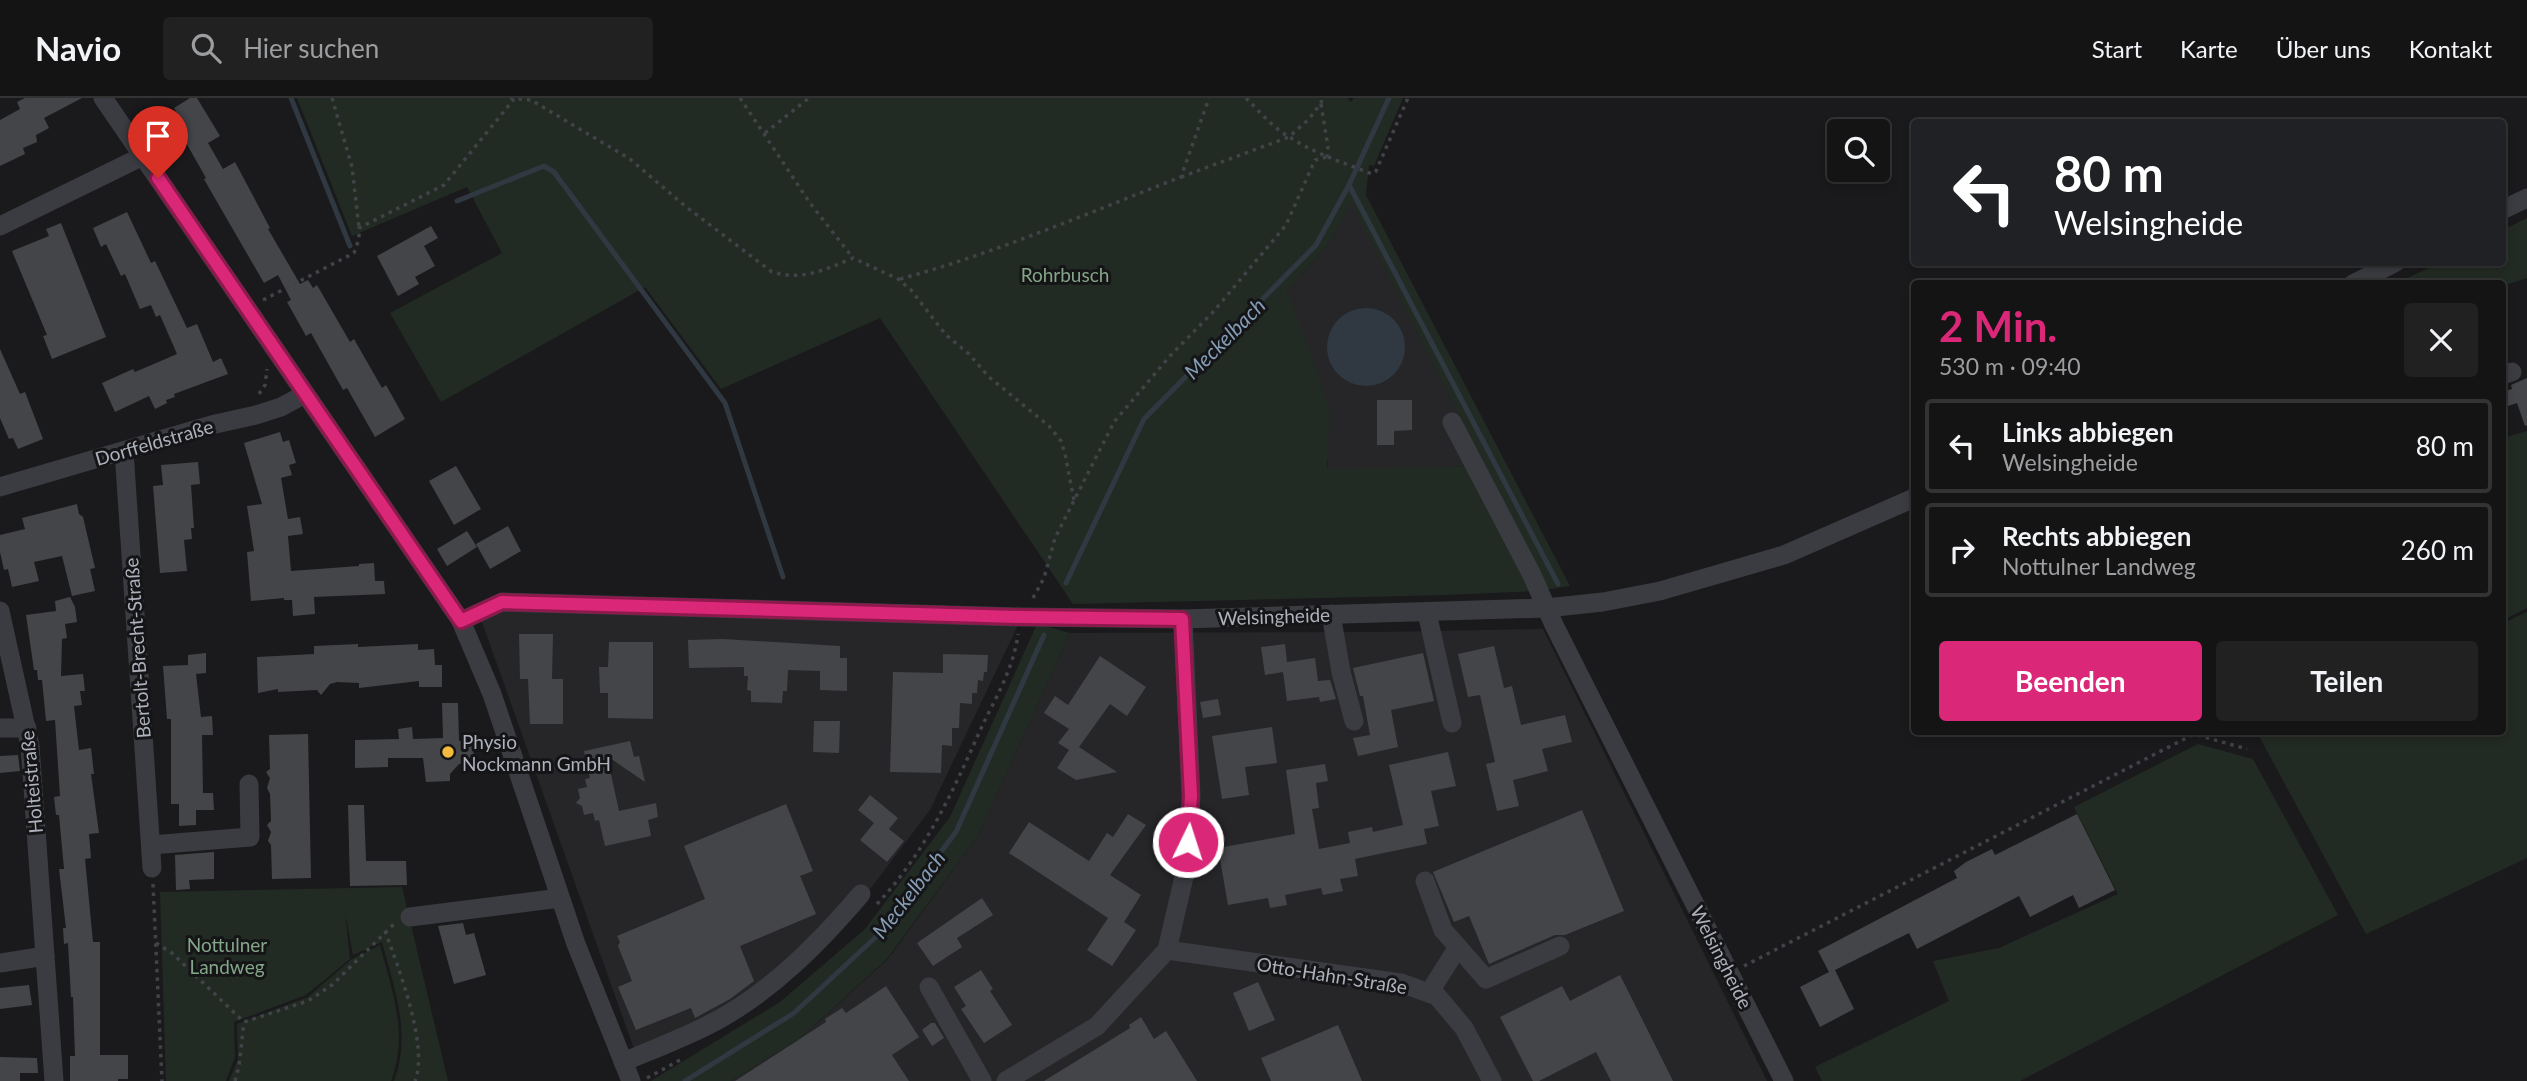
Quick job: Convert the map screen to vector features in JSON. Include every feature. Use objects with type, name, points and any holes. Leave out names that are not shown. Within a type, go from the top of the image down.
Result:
[{"type":"street","points":[[103,98],[461,621],[492,694],[576,944],[631,1081]]},
{"type":"street","points":[[0,226],[143,156]]},
{"type":"street","points":[[2506,208],[2527,198]]},
{"type":"street","points":[[2374,279],[2391,266]]},
{"type":"street","name":"Dorffeldstraße","points":[[0,487],[281,407],[305,394]]},
{"type":"street","name":"Welsingheide","points":[[1452,422],[1532,575],[1546,608],[1784,1081]]},
{"type":"street","name":"Bertolt-Brecht-Straße","points":[[124,451],[152,868]]},
{"type":"street","name":"Welsingheide","points":[[461,621],[502,602],[1182,619],[1546,608],[1603,602],[1660,590],[1784,555],[1911,499]]},
{"type":"street","name":"Holteistraße","points":[[0,611],[27,728],[54,1081]]},
{"type":"street","points":[[1427,613],[1452,723]]},
{"type":"street","points":[[1331,614],[1341,671],[1354,721]]},
{"type":"street","points":[[1006,1081],[1097,1026],[1167,950],[1186,864],[1191,796],[1182,619]]},
{"type":"street","points":[[0,728],[27,728]]},
{"type":"street","points":[[150,845],[250,836],[250,784]]},
{"type":"street","points":[[1425,881],[1443,930],[1486,979],[1560,946]]},
{"type":"street","points":[[623,1062],[717,1021],[753,997],[798,960],[861,894]]},
{"type":"street","points":[[410,916],[560,898]]},
{"type":"street","points":[[1429,993],[1458,947]]},
{"type":"street","name":"Otto-Hahn-Straße","points":[[1167,950],[1401,983],[1437,996],[1464,1028],[1492,1081]]},
{"type":"street","points":[[0,963],[45,956]]},
{"type":"street","points":[[929,987],[982,1081]]},
{"type":"path","points":[[248,308],[354,253],[359,239],[359,228],[352,167],[332,98]]},
{"type":"path","points":[[740,98],[810,203],[853,258],[898,279],[911,290],[946,335],[969,354],[989,377],[1049,426],[1061,441],[1075,502]]},
{"type":"path","points":[[765,133],[809,98]]},
{"type":"path","points":[[1181,177],[1209,98]]},
{"type":"path","points":[[1246,98],[1289,138],[1327,157],[1372,174],[1376,171],[1408,98]]},
{"type":"path","points":[[359,228],[444,185],[512,99],[531,99],[630,159],[685,206],[772,272],[785,276],[810,275],[853,258]]},
{"type":"path","points":[[898,279],[935,269],[1056,226],[1289,138],[1310,119],[1321,100]]},
{"type":"path","points":[[1321,100],[1327,157]]},
{"type":"path","points":[[1022,617],[1044,578],[1055,538],[1114,422],[1170,356],[1214,311],[1286,225],[1315,160],[1327,157]]},
{"type":"path","points":[[237,418],[265,385],[268,364],[266,335]]},
{"type":"path","points":[[1730,973],[2192,735]]},
{"type":"path","points":[[2197,735],[2246,749]]},
{"type":"path","points":[[152,868],[162,1081]]},
{"type":"path","points":[[244,1022],[308,1001],[332,985],[394,924],[410,916]]},
{"type":"path","points":[[386,931],[405,983],[415,1033],[419,1064],[415,1081]]},
{"type":"path","points":[[156,943],[172,953],[244,1022]]},
{"type":"path","points":[[235,1081],[244,1022]]},
{"type":"shaded area","points":[[1352,202],[1485,466],[1327,470],[1328,462],[1287,291],[1328,245]]},
{"type":"shaded area","points":[[1358,308],[1374,308],[1388,314],[1399,325],[1405,339],[1405,355],[1399,369],[1388,380],[1374,386],[1358,386],[1344,380],[1333,369],[1327,355],[1327,339],[1333,325],[1344,314]]},
{"type":"shaded area","points":[[477,608],[1018,625],[930,810],[852,913],[769,986],[639,1063]]},
{"type":"shaded area","points":[[1543,629],[1767,1081],[731,1081],[799,1039],[888,959],[978,836],[1070,633]]},
{"type":"green space","name":"Rohrbusch","points":[[297,98],[1347,98],[1351,102],[1354,98],[1403,98],[1374,166],[1369,165],[1366,195],[1570,586],[1538,591],[1446,595],[1073,604],[880,318],[721,389],[645,287],[441,402],[390,313],[502,253],[467,187],[352,236]],"holes":[[[1352,203],[1485,466],[1327,469],[1330,411],[1287,291],[1328,245]]]},
{"type":"green space","points":[[2527,218],[2527,278],[2506,285],[2506,280],[2403,280],[2433,266],[2506,266],[2506,228]]},
{"type":"green space","points":[[2527,431],[2527,608],[2506,618],[2506,437]]},
{"type":"green space","points":[[2527,612],[2527,858],[2366,934],[2259,736],[2506,735],[2506,622]]},
{"type":"green space","points":[[1037,624],[1070,633],[978,836],[887,959],[799,1039],[731,1081],[651,1081],[780,1002],[865,929],[950,817]]},
{"type":"green space","points":[[2198,744],[2253,759],[2338,915],[2020,1081],[1822,1081],[1815,1067],[1949,1001],[1933,961],[1999,948],[2118,894],[2074,807]]},
{"type":"green space","name":"Nottulner Landweg","points":[[402,887],[448,1081],[394,1081],[399,1063],[401,1028],[396,994],[382,942],[353,955],[345,912],[350,959],[306,995],[234,1022],[235,1057],[226,1081],[166,1081],[160,892]]},
{"type":"green space","points":[[380,945],[394,996],[399,1029],[399,1046],[391,1081],[229,1081],[238,1059],[237,1024],[308,997],[352,959]]},
{"type":"building","points":[[25,98],[82,98],[44,118],[49,128],[36,135],[37,142],[23,148],[25,154],[0,166],[0,120],[20,109],[17,102]]},
{"type":"building","points":[[190,98],[197,98],[220,136],[208,143],[223,169],[235,162],[270,228],[268,229],[300,284],[308,280],[313,288],[317,285],[350,342],[354,339],[382,388],[386,385],[405,419],[375,437],[347,388],[343,390],[311,333],[306,336],[287,302],[291,300],[278,275],[264,283],[176,125],[182,122],[174,108]]},
{"type":"building","points":[[127,212],[151,263],[155,261],[187,328],[197,324],[213,362],[221,358],[228,374],[174,394],[175,397],[155,409],[149,396],[115,412],[102,383],[177,354],[160,315],[156,317],[151,305],[140,309],[125,274],[121,276],[106,244],[101,247],[93,228]]},
{"type":"building","points":[[61,223],[106,337],[52,359],[43,336],[47,335],[12,251],[49,236],[46,229]]},
{"type":"building","points":[[431,226],[438,238],[424,246],[435,266],[415,277],[419,284],[398,296],[377,256]]},
{"type":"building","points":[[0,349],[20,394],[25,392],[43,439],[18,449],[13,438],[9,439],[0,418]]},
{"type":"building","points":[[2527,378],[2525,426],[2517,403],[2506,407],[2506,391],[2512,389],[2511,385]]},
{"type":"building","points":[[1377,400],[1412,400],[1412,430],[1394,431],[1394,445],[1377,445]]},
{"type":"building","points":[[280,432],[283,442],[289,440],[296,463],[289,465],[292,475],[281,478],[288,519],[300,517],[303,534],[288,536],[291,571],[374,563],[375,581],[384,581],[385,594],[314,597],[315,614],[293,616],[292,600],[284,598],[251,601],[247,552],[254,551],[247,506],[262,504],[244,443]]},
{"type":"building","points":[[198,462],[200,484],[191,485],[194,528],[191,528],[192,539],[184,540],[187,571],[160,573],[153,486],[163,485],[161,465]]},
{"type":"building","points":[[456,466],[481,509],[454,525],[429,481]]},
{"type":"building","points":[[77,504],[79,514],[83,517],[95,568],[90,569],[95,591],[72,596],[62,556],[34,562],[39,581],[12,587],[8,569],[4,570],[0,535],[25,529],[22,518]]},
{"type":"building","points":[[508,526],[521,551],[490,569],[476,544]]},
{"type":"building","points":[[467,531],[477,547],[447,566],[437,549]]},
{"type":"building","points":[[70,597],[75,607],[77,622],[65,624],[67,638],[62,639],[61,676],[83,674],[85,691],[80,691],[82,705],[74,706],[79,750],[91,748],[94,774],[91,774],[99,833],[89,834],[91,858],[85,859],[93,942],[100,942],[100,1055],[128,1055],[128,1079],[118,1081],[70,1081],[70,1056],[75,1056],[73,997],[68,943],[64,944],[63,928],[66,928],[59,869],[64,869],[59,815],[56,815],[54,797],[60,796],[55,720],[46,721],[42,680],[38,680],[37,670],[34,670],[26,615],[56,611],[55,601]]},
{"type":"building","points":[[519,634],[553,634],[552,679],[563,679],[563,724],[530,724],[528,679],[520,679]]},
{"type":"building","points":[[723,639],[840,646],[840,658],[847,658],[847,691],[820,690],[820,671],[788,670],[787,691],[783,691],[782,703],[751,702],[751,691],[747,690],[748,676],[744,676],[744,667],[689,668],[688,640]]},
{"type":"building","points":[[609,642],[653,642],[653,719],[608,718],[608,693],[600,693],[599,667],[608,667]]},
{"type":"building","points":[[358,644],[358,647],[418,644],[418,650],[434,649],[435,665],[442,665],[442,687],[419,687],[419,681],[359,688],[359,683],[337,682],[330,684],[321,695],[317,690],[278,692],[278,689],[258,693],[257,657],[314,654],[314,646]]},
{"type":"building","points":[[1285,644],[1287,662],[1315,658],[1318,681],[1330,680],[1336,699],[1320,702],[1319,697],[1287,701],[1283,672],[1265,675],[1261,647]]},
{"type":"building","points":[[1494,646],[1504,688],[1512,686],[1521,725],[1565,715],[1572,742],[1542,749],[1548,771],[1513,780],[1519,806],[1497,811],[1486,764],[1495,762],[1480,695],[1468,697],[1458,654]]},
{"type":"building","points":[[206,653],[206,673],[196,674],[201,717],[212,716],[213,735],[202,735],[203,793],[213,793],[214,810],[196,810],[196,825],[179,826],[179,804],[171,804],[171,719],[167,719],[163,666],[188,665],[188,655]]},
{"type":"building","points":[[1423,653],[1434,701],[1391,710],[1398,747],[1358,756],[1353,738],[1370,735],[1363,696],[1360,696],[1353,668]]},
{"type":"building","points":[[943,654],[988,655],[987,672],[984,672],[983,681],[978,680],[977,693],[972,693],[972,704],[960,703],[959,728],[952,728],[952,746],[942,745],[941,773],[890,772],[893,672],[943,673]]},
{"type":"building","points":[[1100,656],[1146,687],[1127,716],[1110,704],[1079,747],[1117,772],[1076,780],[1057,768],[1069,750],[1058,743],[1069,729],[1044,713],[1055,696],[1068,705]]},
{"type":"building","points":[[1218,699],[1221,715],[1203,718],[1200,702]]},
{"type":"building","points":[[442,703],[458,703],[459,741],[473,741],[474,764],[459,764],[450,774],[450,781],[426,782],[423,758],[388,758],[388,767],[355,768],[355,740],[399,739],[398,729],[412,727],[413,739],[443,738]]},
{"type":"building","points":[[814,721],[840,721],[839,753],[813,752]]},
{"type":"building","points":[[1272,727],[1277,763],[1245,767],[1249,795],[1222,799],[1212,736]]},
{"type":"building","points":[[308,734],[311,878],[272,879],[271,845],[268,841],[271,832],[267,825],[271,821],[270,794],[267,788],[270,778],[266,772],[270,769],[269,735]]},
{"type":"building","points":[[630,741],[634,757],[639,756],[645,782],[607,756],[619,811],[656,803],[658,817],[648,820],[651,836],[605,846],[599,820],[595,821],[593,813],[584,815],[582,806],[576,803],[580,798],[578,789],[587,787],[585,779],[590,778],[584,751]]},
{"type":"building","points":[[1448,752],[1456,786],[1431,791],[1439,826],[1424,829],[1427,844],[1355,859],[1358,876],[1340,879],[1343,891],[1323,895],[1321,888],[1285,895],[1287,905],[1270,908],[1268,898],[1228,905],[1218,848],[1295,834],[1286,770],[1325,764],[1328,781],[1316,783],[1319,808],[1312,809],[1319,849],[1350,843],[1348,832],[1372,827],[1373,832],[1403,825],[1389,765]]},
{"type":"building","points":[[18,755],[20,771],[0,773],[0,756]]},
{"type":"building","points":[[870,795],[898,818],[889,829],[904,841],[887,862],[860,840],[874,823],[858,810]]},
{"type":"building","points":[[786,804],[813,871],[800,876],[816,914],[740,946],[754,981],[730,999],[695,1018],[691,1008],[636,1030],[618,987],[632,981],[618,946],[620,942],[617,936],[705,899],[684,846]]},
{"type":"building","points":[[348,805],[364,805],[366,861],[406,861],[407,885],[350,886]]},
{"type":"building","points":[[1582,810],[1624,911],[1565,935],[1555,935],[1489,964],[1469,916],[1454,922],[1433,872]]},
{"type":"building","points":[[1128,814],[1146,825],[1110,875],[1141,895],[1124,922],[1136,930],[1112,966],[1087,950],[1108,918],[1009,853],[1029,822],[1089,861],[1107,833],[1113,837]]},
{"type":"building","points":[[2077,814],[2115,890],[2079,908],[2073,895],[2030,917],[2019,896],[1917,949],[1909,933],[1835,970],[1854,1009],[1820,1027],[1800,987],[1829,972],[1818,951],[1957,878],[1954,871],[1966,862],[1992,849],[1995,855]]},
{"type":"building","points":[[214,852],[214,879],[189,880],[190,889],[176,890],[175,855]]},
{"type":"building","points":[[982,898],[993,915],[957,938],[962,947],[933,966],[917,943]]},
{"type":"building","points":[[463,923],[466,935],[474,933],[486,975],[454,984],[438,926]]},
{"type":"building","points":[[981,970],[993,989],[990,991],[1012,1025],[984,1043],[961,1009],[966,1006],[954,987]]},
{"type":"building","points":[[1620,975],[1673,1081],[1611,1081],[1596,1052],[1539,1081],[1533,1081],[1500,1017],[1562,986],[1570,1001]]},
{"type":"building","points":[[1258,982],[1275,1020],[1249,1031],[1233,993]]},
{"type":"building","points":[[29,985],[32,1005],[0,1009],[0,988]]},
{"type":"building","points":[[886,986],[919,1037],[892,1055],[909,1081],[735,1081],[826,1022],[825,1019],[842,1008],[846,1013]]},
{"type":"building","points":[[1141,1017],[1154,1039],[1166,1031],[1197,1081],[1044,1081],[1130,1028],[1129,1025]]},
{"type":"building","points":[[935,1023],[944,1038],[932,1046],[922,1030]]},
{"type":"building","points":[[1338,1025],[1362,1081],[1271,1081],[1261,1058]]},
{"type":"building","points":[[0,1057],[37,1058],[38,1073],[20,1073],[20,1081],[0,1081]]},
{"type":"waterway","points":[[291,98],[350,246]]},
{"type":"waterway","name":"Meckelbach","points":[[1066,583],[1144,419],[1316,245],[1349,185],[1389,98]]},
{"type":"waterway","points":[[457,201],[544,166],[554,172],[725,403],[783,577]]},
{"type":"waterway","points":[[1349,185],[1558,584]]},
{"type":"waterway","name":"Meckelbach","points":[[685,1081],[794,1013],[878,935],[956,832],[1044,635]]},
{"type":"place","name":"Physio Nockmann GmbH","points":[[448,752]]},
{"type":"route","points":[[158,178],[461,621],[502,602],[1182,619],[1191,796],[1188,842]]}]
